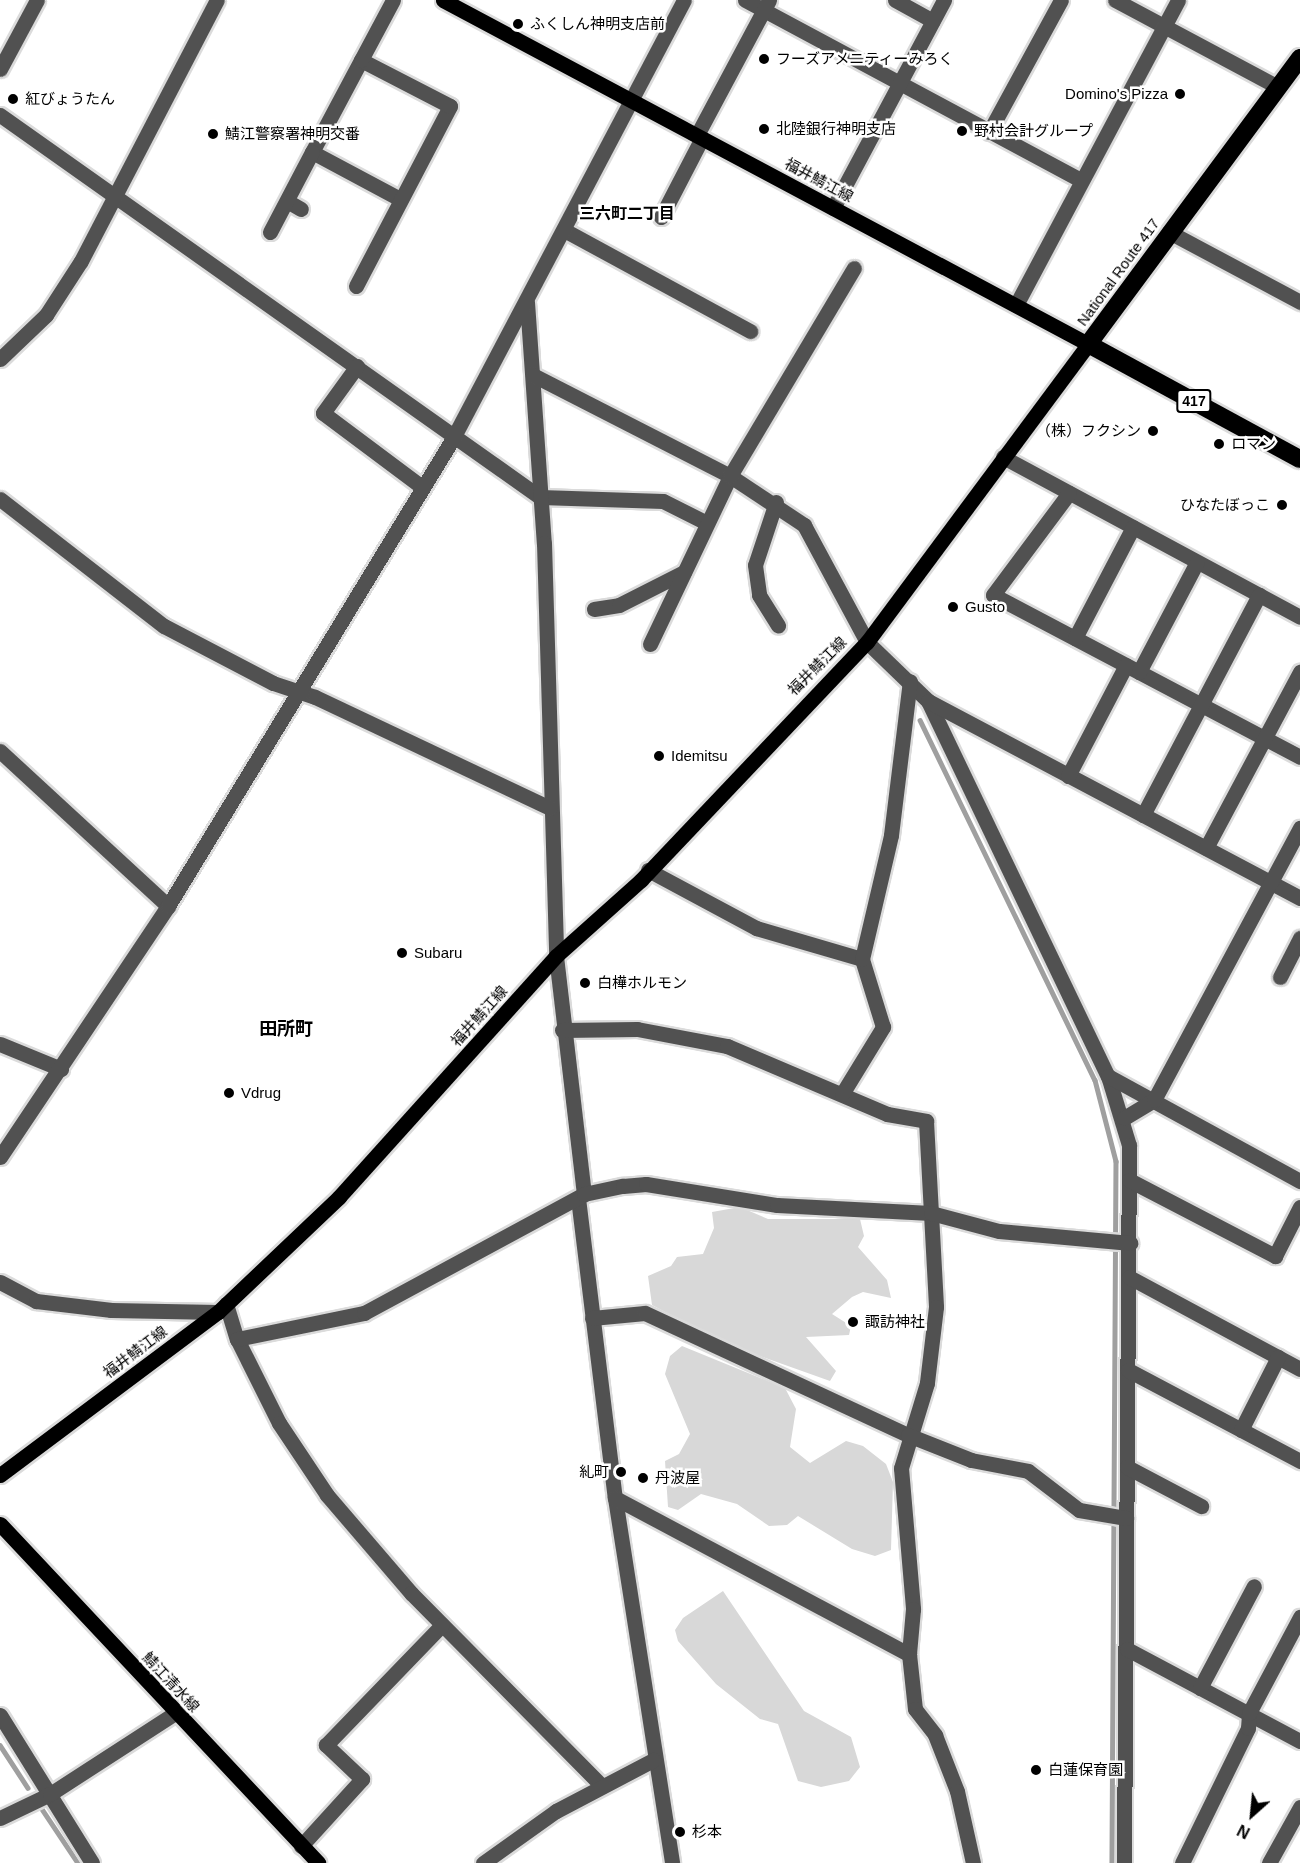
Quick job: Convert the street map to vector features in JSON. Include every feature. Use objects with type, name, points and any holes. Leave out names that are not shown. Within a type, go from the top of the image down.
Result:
[{"type":"highway","name":"National Route 417","points":[[1300,58],[1168,232],[1088,344],[1300,459]]},
{"type":"main road","name":"福井鯖江線","points":[[0,1475],[222,1308],[339,1197],[556,956],[648,870],[867,642],[1088,344],[448,1]]},
{"type":"main road","name":"鯖江清水線","points":[[0,1524],[318,1863]]},
{"type":"street","points":[[0,69],[38,0]]},
{"type":"street","points":[[0,359],[46,315],[114,198],[217,0]]},
{"type":"street","points":[[270,232],[294,205],[312,152],[393,0]]},
{"type":"street","points":[[2,1150],[61,1069],[168,906],[455,433],[527,302],[684,0]]},
{"type":"street","points":[[745,0],[766,5],[899,86],[1080,180]]},
{"type":"street","points":[[895,0],[933,21]]},
{"type":"street","points":[[833,208],[944,0]]},
{"type":"street","points":[[989,132],[1061,0]]},
{"type":"street","points":[[1116,0],[1278,87]]},
{"type":"street","points":[[1016,305],[1080,180],[1178,0]]},
{"type":"street","points":[[660,217],[766,5]]},
{"type":"street","points":[[356,286],[450,106],[361,60]]},
{"type":"street","points":[[0,115],[114,198],[455,433],[540,497],[663,501],[707,523]]},
{"type":"street","points":[[312,152],[400,200]]},
{"type":"street","points":[[564,230],[750,331]]},
{"type":"street","points":[[1168,232],[1300,302]]},
{"type":"street","points":[[650,644],[730,476],[854,268]]},
{"type":"street","points":[[527,302],[540,497],[556,956],[562,1030],[592,1318],[615,1498],[653,1760],[672,1863]]},
{"type":"street","points":[[357,366],[323,412],[422,488]]},
{"type":"street","points":[[533,375],[730,476],[776,502],[804,525],[867,642],[928,700],[1108,1076],[1124,1118],[1129,1180],[1120,1242],[1129,1277],[1127,1467],[1118,1517],[1127,1649],[1124,1863]]},
{"type":"street","points":[[1003,457],[1300,617]]},
{"type":"street","points":[[1069,493],[993,595],[1300,757]]},
{"type":"street","points":[[0,499],[164,626],[273,683],[297,690],[550,808]]},
{"type":"street","points":[[776,502],[754,565],[759,595],[778,625]]},
{"type":"street","points":[[1075,638],[1133,527]]},
{"type":"street","points":[[1068,776],[1197,562]]},
{"type":"street","points":[[594,609],[619,605],[684,572]]},
{"type":"street","points":[[1143,815],[1259,595]]},
{"type":"street","points":[[1206,849],[1300,672]]},
{"type":"street","points":[[842,1094],[883,1027],[862,959],[891,834],[910,681]]},
{"type":"street","points":[[928,700],[1300,898]]},
{"type":"street","points":[[0,751],[168,906]]},
{"type":"street","points":[[1124,1118],[1155,1100],[1300,828]]},
{"type":"street","points":[[648,870],[756,928],[862,959]]},
{"type":"street","points":[[1280,977],[1300,938]]},
{"type":"street","points":[[562,1030],[637,1029],[699,1040],[842,1094],[887,1114],[926,1120],[936,1307],[927,1383],[908,1435],[901,1468],[913,1610],[909,1654],[915,1709],[936,1735],[957,1791],[969,1863]]},
{"type":"street","points":[[0,1044],[61,1069]]},
{"type":"street","points":[[1108,1076],[1300,1181]]},
{"type":"street","points":[[1129,1180],[1275,1256],[1300,1207]]},
{"type":"street","points":[[237,1339],[364,1313],[581,1196],[646,1184],[777,1205],[931,1213],[999,1231],[1120,1242]]},
{"type":"street","points":[[1129,1277],[1300,1369]]},
{"type":"street","points":[[0,1282],[36,1301],[111,1310],[222,1308],[279,1423],[327,1495],[442,1625],[600,1784]]},
{"type":"street","points":[[592,1318],[645,1313],[908,1435],[971,1460],[1028,1471],[1079,1509],[1118,1517]]},
{"type":"street","points":[[1240,1430],[1278,1357]]},
{"type":"street","points":[[1128,1370],[1300,1461]]},
{"type":"street","points":[[1127,1467],[1201,1506]]},
{"type":"street","points":[[615,1498],[909,1654]]},
{"type":"street","points":[[1200,1688],[1254,1586]]},
{"type":"street","points":[[1182,1863],[1248,1728],[1249,1713],[1300,1617]]},
{"type":"street","points":[[301,1846],[362,1779],[327,1745],[442,1625]]},
{"type":"street","points":[[1127,1649],[1249,1713],[1298,1734]]},
{"type":"street","points":[[0,1818],[50,1794],[175,1713]]},
{"type":"street","points":[[0,1715],[92,1863]]},
{"type":"street","points":[[483,1863],[600,1784],[653,1760]]},
{"type":"street","points":[[1269,1863],[1300,1807]]},
{"type":"shaded area","points":[[740,1207],[768,1219],[860,1219],[864,1236],[858,1247],[887,1280],[891,1298],[863,1292],[852,1297],[832,1314],[851,1326],[849,1335],[806,1337],[836,1371],[830,1381],[726,1344],[652,1305],[648,1276],[671,1266],[677,1257],[703,1254],[714,1228],[712,1212]]},
{"type":"shaded area","points":[[682,1346],[785,1388],[796,1409],[790,1447],[810,1463],[846,1441],[863,1446],[886,1464],[893,1482],[891,1550],[875,1556],[852,1549],[798,1516],[787,1525],[769,1526],[737,1504],[701,1494],[678,1510],[668,1507],[665,1461],[679,1454],[690,1434],[665,1374],[670,1356]]},
{"type":"shaded area","points":[[723,1591],[804,1711],[851,1737],[860,1767],[849,1781],[821,1787],[798,1781],[778,1724],[760,1719],[716,1684],[678,1641],[675,1630],[683,1618]]},
{"type":"waterway","points":[[920,720],[1095,1080],[1116,1161],[1112,1863]]},
{"type":"waterway","points":[[0,1745],[28,1788]]},
{"type":"waterway","points":[[42,1809],[78,1863]]},
{"type":"place","name":"ふくしん神明支店前","points":[[518,24]]},
{"type":"place","name":"フーズアメニティーみろく","points":[[764,59]]},
{"type":"place","name":"Domino's Pizza","points":[[1180,94]]},
{"type":"place","name":"紅びょうたん","points":[[13,99]]},
{"type":"place","name":"北陸銀行神明支店","points":[[764,129]]},
{"type":"place","name":"野村会計グループ","points":[[962,131]]},
{"type":"place","name":"鯖江警察署神明交番","points":[[213,134]]},
{"type":"place","name":"（株）フクシン","points":[[1153,431]]},
{"type":"place","name":"ロマン","points":[[1219,444]]},
{"type":"place","name":"ひなたぼっこ","points":[[1282,505]]},
{"type":"place","name":"Gusto","points":[[953,607]]},
{"type":"place","name":"Idemitsu","points":[[659,756]]},
{"type":"place","name":"Subaru","points":[[402,953]]},
{"type":"place","name":"白樺ホルモン","points":[[585,983]]},
{"type":"place","name":"Vdrug","points":[[229,1093]]},
{"type":"place","name":"諏訪神社","points":[[853,1322]]},
{"type":"place","name":"糺町","points":[[621,1472]]},
{"type":"place","name":"丹波屋","points":[[643,1478]]},
{"type":"place","name":"白蓮保育園","points":[[1036,1770]]},
{"type":"place","name":"杉本","points":[[680,1832]]},
{"type":"district","name":"三六町二丁目","points":[[627,214]]},
{"type":"district","name":"田所町","points":[[286,1029]]}]
